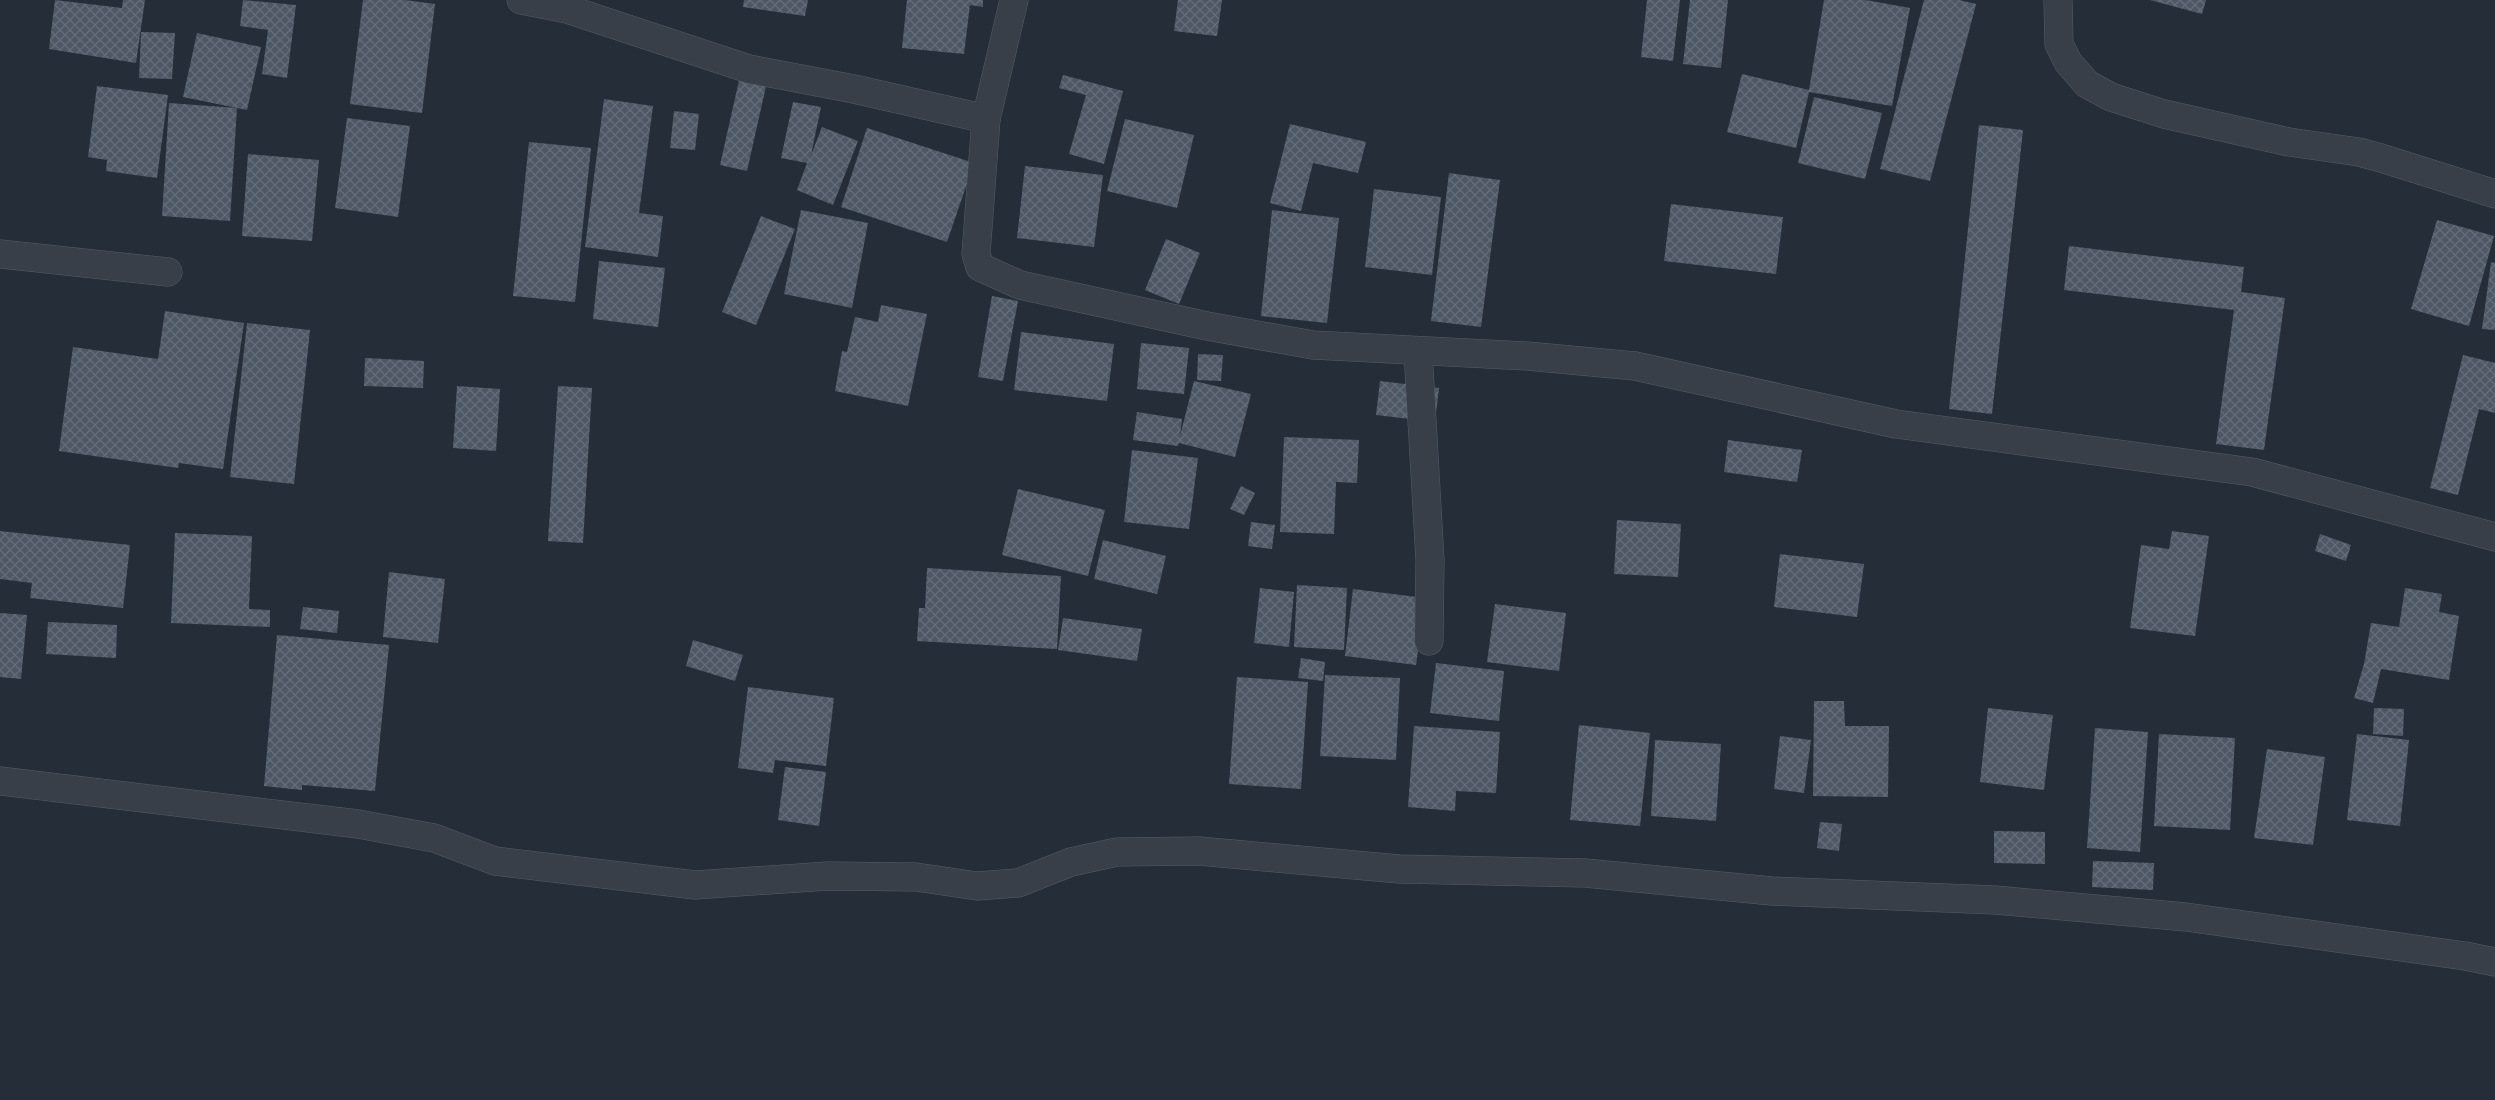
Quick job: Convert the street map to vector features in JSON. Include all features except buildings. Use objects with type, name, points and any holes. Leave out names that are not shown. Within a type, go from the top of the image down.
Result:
[{"type":"street","points":[[521,0],[567,9],[749,70],[854,88],[986,119]]},
{"type":"street","points":[[1014,0],[986,119],[976,254],[980,267],[1020,285],[1207,326],[1313,345],[1527,356],[1635,366],[1896,424],[2252,472],[2495,537]]},
{"type":"street","points":[[2058,0],[2059,44],[2068,62],[2087,84],[2111,97],[2164,114],[2270,138],[2374,156],[2495,194]]},
{"type":"street","points":[[0,254],[168,272]]},
{"type":"street","points":[[1418,351],[1430,560],[1429,640]]},
{"type":"street","points":[[0,780],[358,824],[434,838],[495,861],[695,885],[848,876],[916,877],[977,886],[1018,883],[1071,862],[1116,852],[1199,852],[1399,869],[1585,873],[1772,890],[2014,902],[2186,917],[2495,962]]}]
